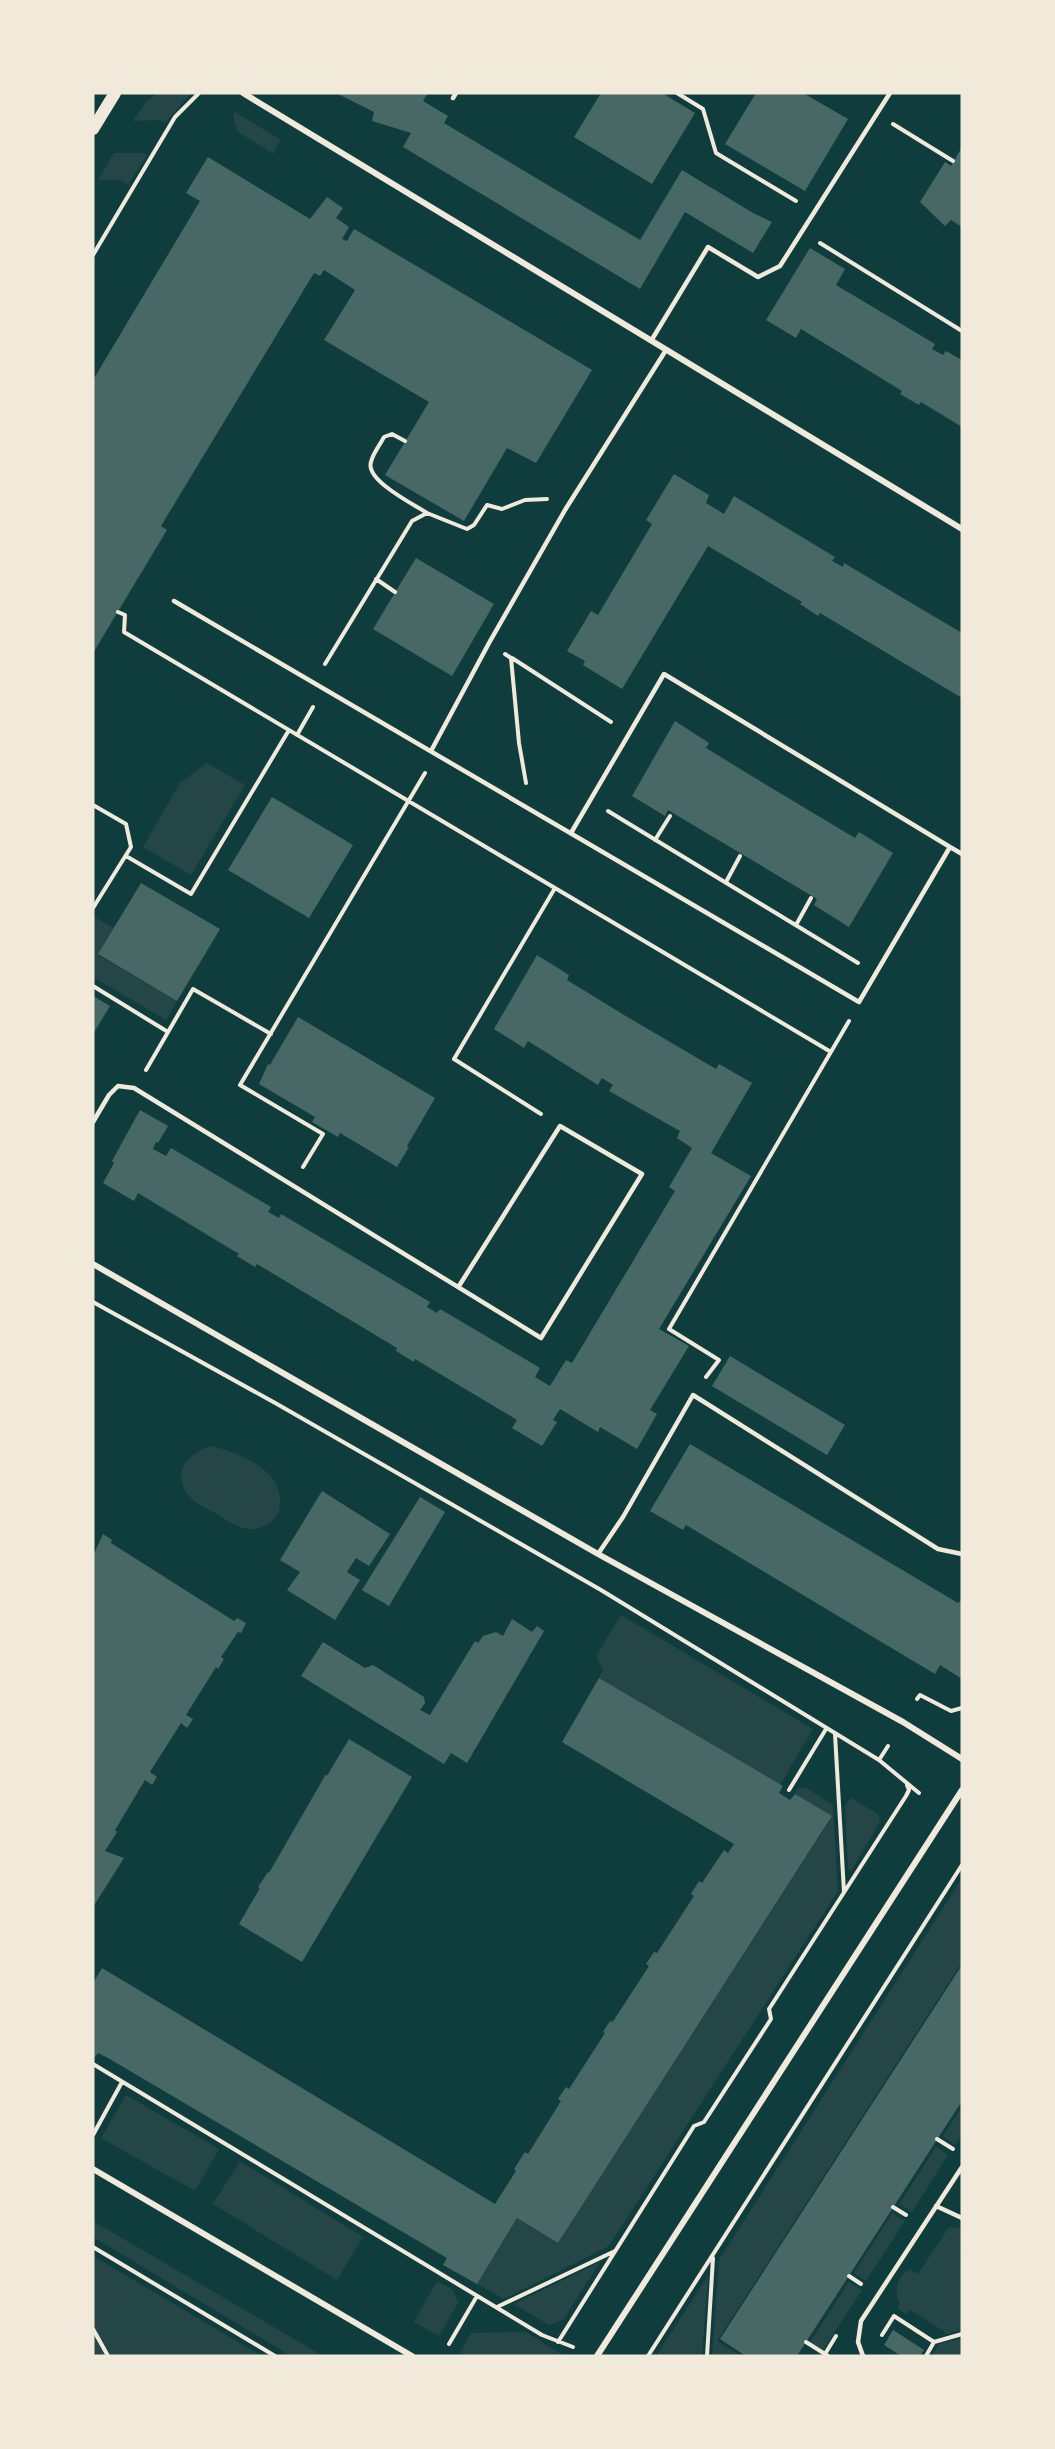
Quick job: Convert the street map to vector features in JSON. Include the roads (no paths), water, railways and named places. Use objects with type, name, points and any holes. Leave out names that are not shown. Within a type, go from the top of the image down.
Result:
[{"type":"main road","points":[[93,129],[115,93]]},
{"type":"street","points":[[243,93],[962,529]]},
{"type":"street","points":[[93,1264],[598,1554],[903,1722],[962,1759]]},
{"type":"street","points":[[597,2356],[962,1790]]},
{"type":"street","points":[[93,2169],[412,2356]]},
{"type":"lane","points":[[651,341],[708,247],[758,277],[780,266],[890,93]]},
{"type":"lane","points":[[431,751],[565,510],[666,350]]},
{"type":"lane","points":[[174,601],[859,1002],[950,847]]},
{"type":"lane","points":[[571,833],[664,674],[962,854]]},
{"type":"lane","points":[[93,1122],[109,1095],[118,1086],[134,1088],[541,1338],[642,1174],[560,1126],[459,1286]]},
{"type":"lane","points":[[598,1554],[693,1395],[939,1549],[962,1554]]},
{"type":"lane","points":[[863,2356],[858,2342],[861,2321],[962,2167]]},
{"type":"lane","points":[[936,2206],[962,2218]]}]
